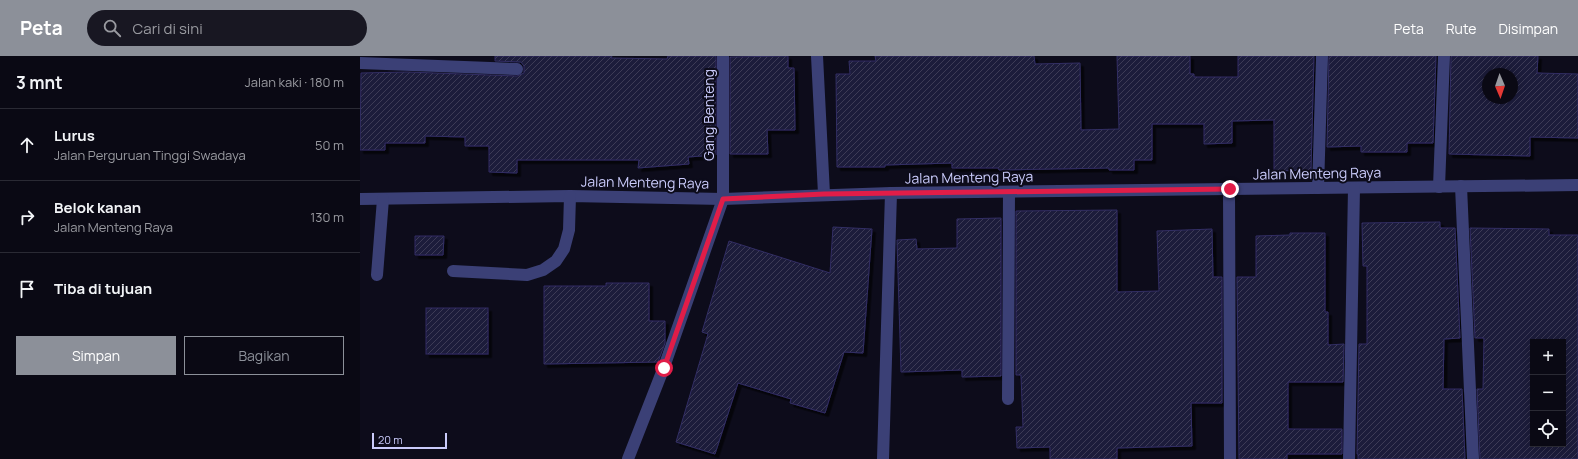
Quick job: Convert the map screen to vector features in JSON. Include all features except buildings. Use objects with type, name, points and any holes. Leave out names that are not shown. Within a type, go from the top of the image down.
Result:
[{"type":"street","name":"Gang Benteng","points":[[628,459],[664,368],[723,199],[723,56]]},
{"type":"street","points":[[817,56],[824,194]]},
{"type":"street","points":[[1318,188],[1322,56]]},
{"type":"street","points":[[1439,187],[1444,56]]},
{"type":"street","points":[[360,63],[516,69]]},
{"type":"street","name":"Jalan Menteng Raya","points":[[360,198],[383,199],[570,196],[723,199],[824,194],[1578,185]]},
{"type":"street","points":[[1461,186],[1473,459]]},
{"type":"street","points":[[1349,459],[1354,188]]},
{"type":"street","points":[[1230,189],[1230,459]]},
{"type":"street","points":[[1008,399],[1009,192]]},
{"type":"street","points":[[884,459],[890,193]]},
{"type":"street","points":[[453,271],[527,275],[543,270],[556,261],[564,249],[569,230],[570,196]]},
{"type":"street","points":[[377,275],[383,199]]},
{"type":"route","points":[[664,368],[723,199],[824,194],[1230,189]]}]
